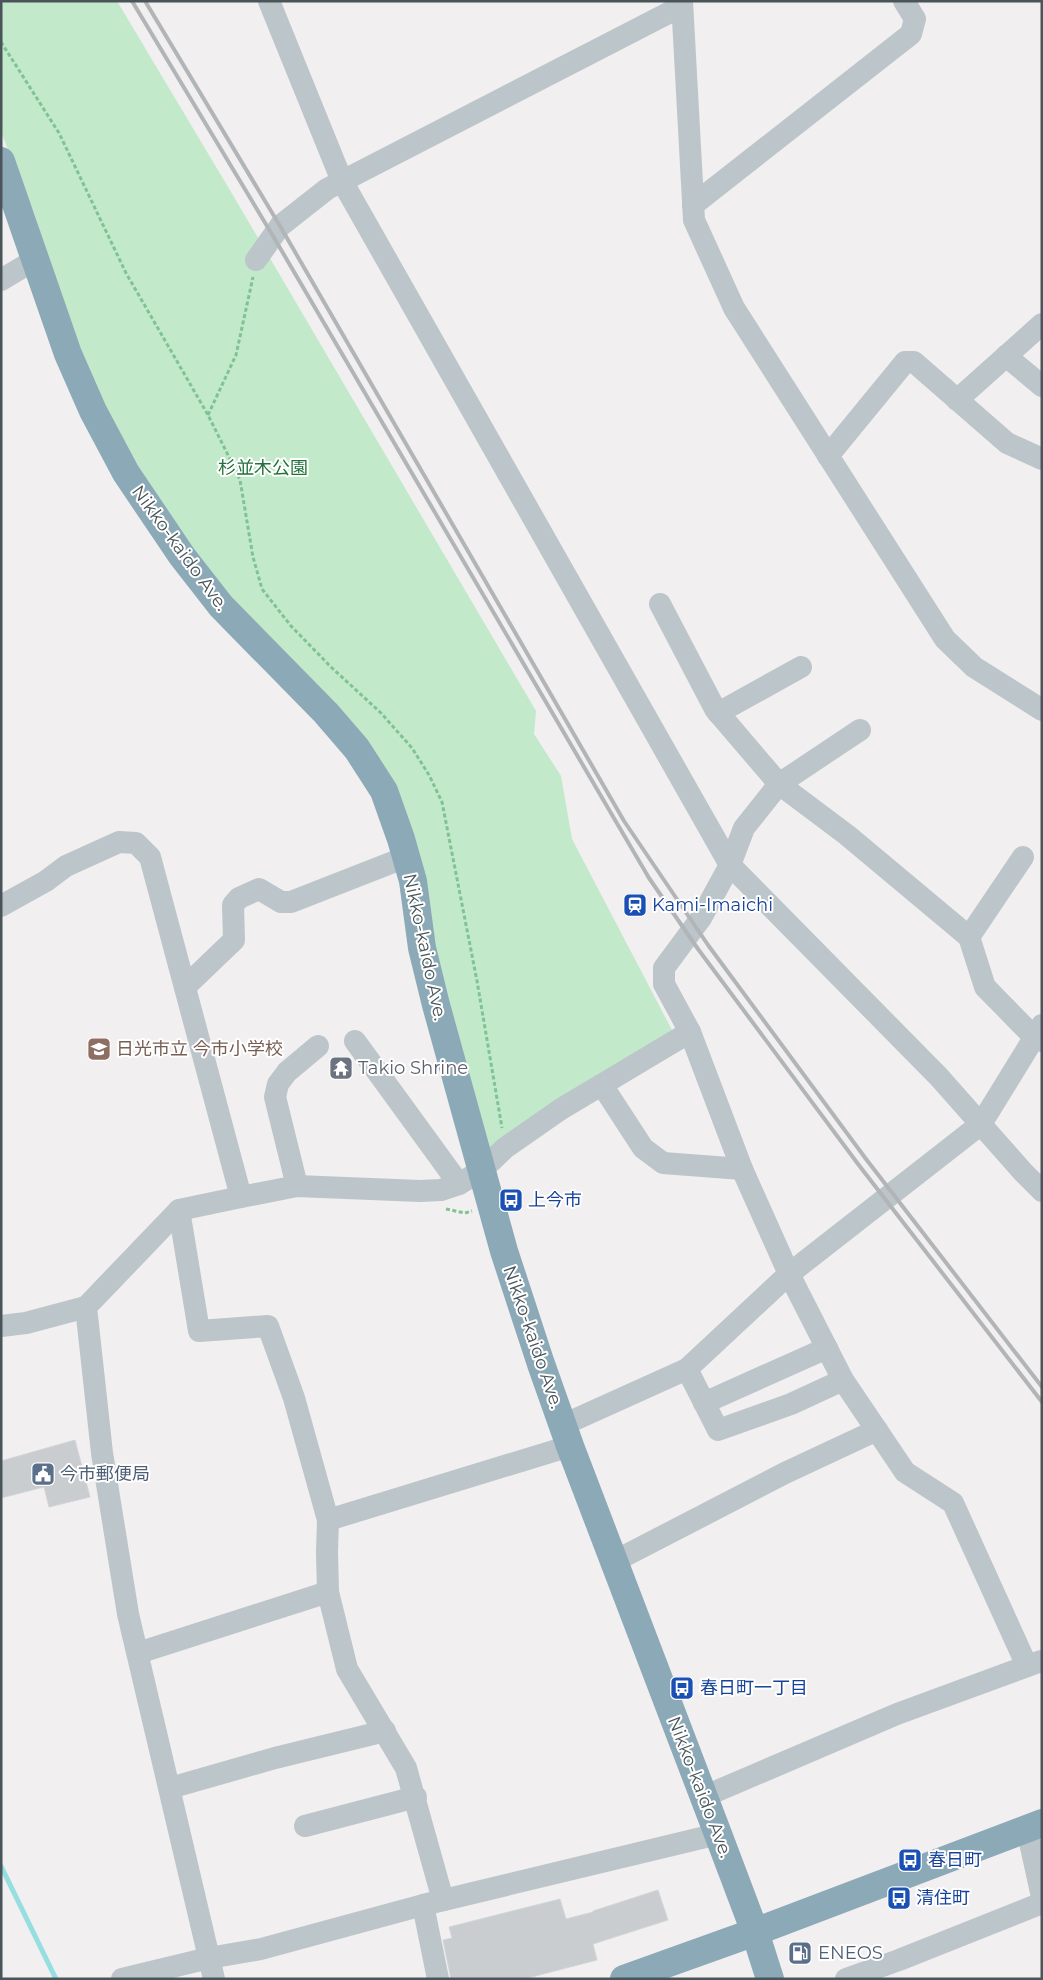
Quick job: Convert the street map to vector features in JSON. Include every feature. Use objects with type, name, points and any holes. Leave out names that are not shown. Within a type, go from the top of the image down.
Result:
[{"type":"highway","name":"Nikko-kaido Ave.","points":[[1,161],[68,354],[93,412],[126,473],[182,556],[221,606],[326,713],[357,749],[384,791],[413,881],[422,948],[504,1251],[541,1364],[613,1562],[755,1932],[770,1979]]},
{"type":"highway","points":[[624,1979],[755,1932],[1034,1826]]},
{"type":"street","points":[[269,1],[342,181],[730,865],[932,1070],[1042,1191]]},
{"type":"street","points":[[693,205],[911,34],[915,19],[904,1]]},
{"type":"street","points":[[256,260],[280,226],[327,188],[682,3],[694,220],[734,308],[945,639],[974,667],[1042,710]]},
{"type":"street","points":[[1,280],[36,259]]},
{"type":"street","points":[[957,400],[1042,324]]},
{"type":"street","points":[[1006,356],[1042,386]]},
{"type":"street","points":[[828,456],[906,362],[914,362],[1007,443],[1042,459]]},
{"type":"street","points":[[328,1520],[567,1436],[687,1369],[789,1274],[981,1124],[1039,1034],[984,987],[968,937],[847,835],[778,784],[718,713],[660,604]]},
{"type":"street","points":[[718,713],[801,667]]},
{"type":"street","points":[[704,1797],[897,1714],[1034,1663],[953,1503],[905,1472],[843,1380],[789,1274],[742,1169],[690,1032],[664,984],[664,968],[701,918],[730,865],[744,828],[778,784],[860,730]]},
{"type":"street","points":[[1,906],[46,881],[66,866],[119,842],[136,842],[150,857],[241,1197]]},
{"type":"street","points":[[185,987],[234,940],[233,905],[239,898],[259,888],[281,902],[291,902],[406,857]]},
{"type":"street","points":[[968,937],[1023,857]]},
{"type":"street","points":[[1,1326],[26,1323],[86,1308],[179,1210],[297,1186],[420,1191],[441,1190],[459,1184],[482,1170],[505,1148],[562,1109],[690,1032]]},
{"type":"street","points":[[355,1041],[459,1184]]},
{"type":"street","points":[[297,1186],[275,1097],[278,1084],[288,1072],[318,1046]]},
{"type":"street","points":[[602,1085],[643,1148],[662,1163],[742,1169]]},
{"type":"street","points":[[179,1210],[199,1332],[268,1326],[294,1398],[328,1520],[328,1592],[347,1669],[406,1768],[416,1797],[433,1902],[438,1979]]},
{"type":"street","points":[[86,1308],[102,1453],[128,1614],[211,1969]]},
{"type":"street","points":[[704,1403],[827,1348]]},
{"type":"street","points":[[687,1369],[718,1430],[791,1404],[843,1380]]},
{"type":"street","points":[[613,1562],[785,1473],[877,1430]]},
{"type":"street","points":[[138,1653],[328,1592]]},
{"type":"street","points":[[170,1788],[275,1758],[385,1731]]},
{"type":"street","points":[[305,1826],[416,1797]]},
{"type":"street","points":[[1034,1826],[1042,1897]]},
{"type":"street","points":[[122,1979],[211,1969],[261,1949],[433,1902],[718,1834]]},
{"type":"street","points":[[846,1979],[900,1960],[1042,1903]]},
{"type":"path","points":[[1,42],[59,133],[126,273],[208,416],[240,480],[253,557],[262,589],[298,632],[331,667],[381,713],[412,748],[429,775],[442,802],[477,981],[505,1148]]},
{"type":"path","points":[[208,416],[236,354],[256,260]]},
{"type":"path","points":[[446,1209],[465,1213]]},
{"type":"green space","name":"杉並木公園","points":[[1,1],[117,1],[536,711],[534,734],[561,776],[572,839],[673,1032],[485,1159],[392,795],[223,604],[97,406],[34,213],[1,132]]},
{"type":"building","name":"今市郵便局","points":[[75,1440],[90,1497],[49,1507],[44,1487],[1,1498],[1,1461]]},
{"type":"building","points":[[658,1890],[668,1920],[593,1944],[597,1960],[524,1979],[451,1979],[443,1940],[452,1938],[449,1927],[560,1899],[566,1919]]},
{"type":"waterway","points":[[1,1866],[56,1979]]},
{"type":"railway","points":[[132,1],[273,236],[649,878],[698,949],[858,1164],[1042,1402]]},
{"type":"railway","points":[[145,1],[280,226],[624,821],[708,945],[866,1159],[1042,1387]]},
{"type":"place","name":"Kami-Imaichi","points":[[635,905]]},
{"type":"place","name":"日光市立 今市小学校","points":[[99,1049]]},
{"type":"place","name":"Takio Shrine","points":[[341,1068]]},
{"type":"place","name":"上今市","points":[[511,1200]]},
{"type":"place","name":"今市郵便局","points":[[43,1474]]},
{"type":"place","name":"春日町一丁目","points":[[682,1688]]},
{"type":"place","name":"春日町","points":[[910,1860]]},
{"type":"place","name":"清住町","points":[[899,1898]]},
{"type":"place","name":"ENEOS","points":[[800,1953]]}]
